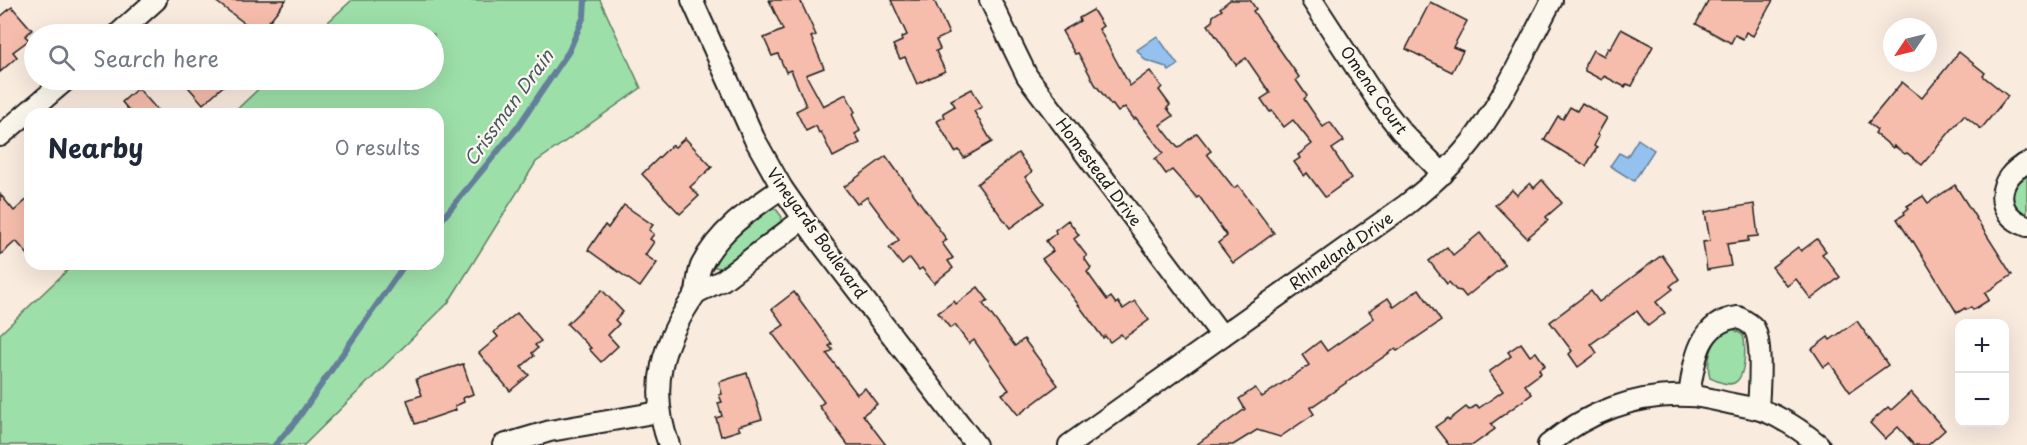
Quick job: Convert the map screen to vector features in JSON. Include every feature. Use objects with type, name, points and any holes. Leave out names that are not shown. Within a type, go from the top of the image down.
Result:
[{"type":"street","points":[[129,24],[156,0]]},
{"type":"street","name":"Vineyards Boulevard","points":[[692,0],[754,138],[782,188],[803,219],[976,445]]},
{"type":"street","name":"Homestead Drive","points":[[990,0],[1027,76],[1222,336]]},
{"type":"street","name":"Omena Court","points":[[1312,0],[1394,121],[1443,174]]},
{"type":"street","name":"Rhineland Drive","points":[[1069,445],[1406,205],[1443,174],[1478,134],[1498,102],[1552,0]]},
{"type":"street","points":[[33,108],[54,90]]},
{"type":"street","points":[[0,136],[24,116]]},
{"type":"street","points":[[2027,163],[2012,171],[2003,188],[2002,198],[2006,210],[2013,218],[2027,226]]},
{"type":"street","points":[[669,445],[659,412],[658,391],[661,365],[671,333],[696,293],[700,267],[730,227],[782,188]]},
{"type":"street","points":[[696,293],[723,280],[803,219]]},
{"type":"street","points":[[1689,396],[1693,370],[1707,334],[1721,321],[1738,317],[1755,330],[1757,337],[1760,380],[1758,409]]},
{"type":"street","points":[[1548,445],[1575,425],[1617,406],[1651,398],[1689,396],[1758,409],[1780,418],[1819,445]]},
{"type":"street","points":[[503,445],[550,431],[659,412]]},
{"type":"green space","points":[[352,0],[600,0],[641,88],[536,162],[448,303],[304,445],[0,445],[0,334],[68,270],[444,270],[444,108],[238,108],[257,90],[444,90],[444,24],[326,24]]},
{"type":"green space","points":[[2027,173],[2027,215],[2016,205],[2014,194],[2018,183]]},
{"type":"green space","points":[[771,209],[776,209],[782,217],[780,222],[721,268],[715,267],[717,260],[729,244]]},
{"type":"green space","points":[[1730,327],[1743,335],[1745,354],[1741,375],[1734,383],[1728,384],[1710,378],[1709,363],[1715,343]]},
{"type":"water","points":[[1157,36],[1178,65],[1169,71],[1166,67],[1145,60],[1137,50]]},
{"type":"water","points":[[1638,139],[1654,150],[1634,181],[1610,166],[1619,153],[1627,157]]},
{"type":"building","points":[[214,0],[286,0],[267,24],[246,24]]},
{"type":"building","points":[[769,0],[800,0],[816,35],[811,37],[824,68],[806,75],[823,106],[846,94],[855,112],[852,114],[860,131],[855,134],[860,143],[833,157],[816,126],[806,131],[796,111],[806,106],[791,70],[786,72],[778,54],[772,56],[764,38],[783,30]]},
{"type":"building","points":[[891,0],[934,0],[949,34],[936,40],[940,49],[936,51],[945,71],[917,84],[905,57],[900,59],[893,45],[902,41],[901,38],[907,35]]},
{"type":"building","points":[[1230,0],[1250,0],[1256,9],[1253,11],[1299,77],[1296,80],[1307,96],[1304,99],[1323,127],[1330,122],[1344,141],[1332,149],[1351,178],[1325,197],[1307,173],[1304,176],[1294,162],[1300,158],[1298,155],[1312,144],[1293,120],[1284,127],[1272,111],[1270,112],[1261,99],[1270,93],[1246,58],[1236,65],[1208,25],[1212,22],[1213,16],[1222,10],[1220,8]]},
{"type":"building","points":[[1709,0],[1773,0],[1753,36],[1746,32],[1743,39],[1735,35],[1731,43],[1696,24]]},
{"type":"building","points":[[1430,2],[1467,21],[1453,47],[1463,51],[1452,72],[1406,49]]},
{"type":"building","points":[[12,7],[27,24],[24,24],[24,44],[13,52],[17,57],[0,72],[0,17]]},
{"type":"building","points":[[1093,10],[1103,26],[1099,29],[1130,86],[1150,71],[1162,87],[1159,90],[1170,105],[1167,108],[1173,116],[1160,125],[1178,148],[1197,133],[1211,151],[1207,154],[1234,188],[1238,185],[1274,233],[1233,263],[1218,243],[1227,236],[1199,196],[1197,198],[1172,170],[1166,174],[1155,159],[1163,153],[1125,107],[1118,112],[1111,105],[1095,84],[1078,53],[1075,54],[1062,31],[1080,21],[1079,18]]},
{"type":"building","points":[[1621,29],[1653,46],[1632,86],[1627,84],[1625,87],[1604,76],[1602,80],[1585,71],[1585,65],[1593,50],[1604,56]]},
{"type":"building","points":[[1959,52],[1985,73],[1983,76],[2008,96],[1981,129],[1964,115],[1922,165],[1907,153],[1905,154],[1894,146],[1893,148],[1875,133],[1877,130],[1868,123],[1902,82],[1922,98]]},
{"type":"building","points":[[972,89],[982,107],[974,111],[992,142],[964,158],[959,150],[955,152],[937,121],[945,117],[943,113],[955,106],[951,100]]},
{"type":"building","points":[[136,90],[140,90],[156,108],[127,108],[122,102]]},
{"type":"building","points":[[191,90],[219,90],[203,104]]},
{"type":"building","points":[[1582,103],[1607,118],[1597,135],[1599,136],[1594,146],[1597,148],[1586,166],[1544,140],[1558,116],[1563,119],[1570,107],[1577,111]]},
{"type":"building","points":[[685,138],[712,167],[690,187],[699,196],[680,214],[642,174],[672,145],[675,147]]},
{"type":"building","points":[[1018,153],[1032,172],[1025,177],[1044,203],[1010,228],[977,184]]},
{"type":"building","points":[[886,156],[947,240],[942,243],[953,258],[948,261],[953,268],[934,283],[922,268],[919,270],[910,258],[902,265],[889,248],[899,240],[867,197],[857,204],[844,187]]},
{"type":"building","points":[[1542,180],[1562,203],[1546,217],[1548,220],[1527,238],[1495,205],[1512,190],[1517,195],[1530,183],[1534,188]]},
{"type":"building","points":[[1955,185],[2012,275],[1985,293],[1989,300],[1973,310],[1971,307],[1966,310],[1965,308],[1957,313],[1897,219],[1905,214],[1904,212],[1909,208],[1907,206],[1923,196],[1928,203]]},
{"type":"building","points":[[0,194],[14,211],[24,202],[24,250],[16,241],[0,255]]},
{"type":"building","points":[[1754,204],[1758,236],[1748,237],[1748,241],[1727,244],[1731,266],[1707,270],[1703,242],[1710,241],[1705,212]]},
{"type":"building","points":[[624,205],[653,225],[649,230],[654,234],[650,239],[654,242],[645,255],[657,263],[640,287],[588,250],[605,225],[608,228]]},
{"type":"building","points":[[1068,220],[1079,235],[1074,239],[1087,256],[1084,258],[1091,268],[1087,272],[1107,300],[1111,297],[1123,309],[1135,301],[1149,320],[1124,338],[1121,334],[1110,342],[1105,336],[1103,338],[1042,259],[1053,251],[1046,241]]},
{"type":"building","points":[[1480,233],[1505,265],[1466,297],[1449,282],[1447,284],[1429,261],[1447,247],[1453,255]]},
{"type":"building","points":[[1817,239],[1826,251],[1822,254],[1840,277],[1811,299],[1796,279],[1787,286],[1772,267],[1798,247],[1801,251]]},
{"type":"building","points":[[1662,255],[1679,279],[1670,286],[1673,289],[1656,302],[1665,313],[1648,326],[1637,311],[1591,344],[1597,353],[1578,367],[1569,354],[1572,351],[1550,322],[1591,291],[1599,302]]},
{"type":"building","points":[[978,287],[988,300],[983,304],[1015,346],[1024,339],[1058,385],[1018,415],[1002,394],[1009,390],[974,340],[969,344],[955,325],[950,328],[938,313],[954,301],[956,304]]},
{"type":"building","points":[[1419,289],[1441,321],[1397,351],[1395,349],[1310,408],[1314,414],[1280,437],[1257,430],[1233,445],[1196,445],[1245,409],[1239,399],[1255,388],[1262,397],[1309,365],[1302,355],[1320,341],[1327,351],[1374,318],[1369,311],[1388,298],[1394,307]]},
{"type":"building","points":[[602,290],[623,312],[615,320],[619,324],[608,335],[618,346],[601,362],[589,349],[591,348],[567,324]]},
{"type":"building","points":[[794,292],[832,344],[829,346],[833,350],[827,354],[857,394],[865,388],[877,404],[863,415],[886,445],[848,445],[819,406],[824,402],[772,333],[784,325],[772,309]]},
{"type":"building","points":[[517,313],[541,341],[535,345],[538,348],[532,353],[534,356],[521,367],[529,375],[510,391],[479,353],[498,337],[494,332]]},
{"type":"building","points":[[1857,321],[1888,365],[1850,392],[1830,363],[1824,367],[1812,349],[1828,337],[1830,340]]},
{"type":"building","points":[[1521,343],[1530,356],[1536,352],[1545,365],[1539,369],[1541,373],[1525,385],[1532,394],[1491,424],[1495,429],[1473,445],[1449,445],[1435,427],[1466,407],[1469,410],[1477,405],[1479,408],[1503,391],[1489,372],[1511,356],[1508,352]]},
{"type":"building","points":[[463,364],[473,394],[463,398],[464,402],[455,406],[456,410],[415,424],[407,400],[422,395],[416,379]]},
{"type":"building","points":[[747,373],[762,419],[738,426],[740,430],[721,436],[716,418],[722,416],[718,403],[722,402],[719,395],[722,394],[719,382]]},
{"type":"building","points":[[1911,392],[1945,430],[1928,445],[1914,445],[1898,427],[1885,439],[1870,423],[1888,407],[1891,410]]},
{"type":"waterway","name":"Crissman Drain","points":[[444,217],[517,128],[569,51],[584,16],[585,0]]},
{"type":"waterway","name":"Crissman Drain","points":[[275,445],[296,421],[401,270]]}]
